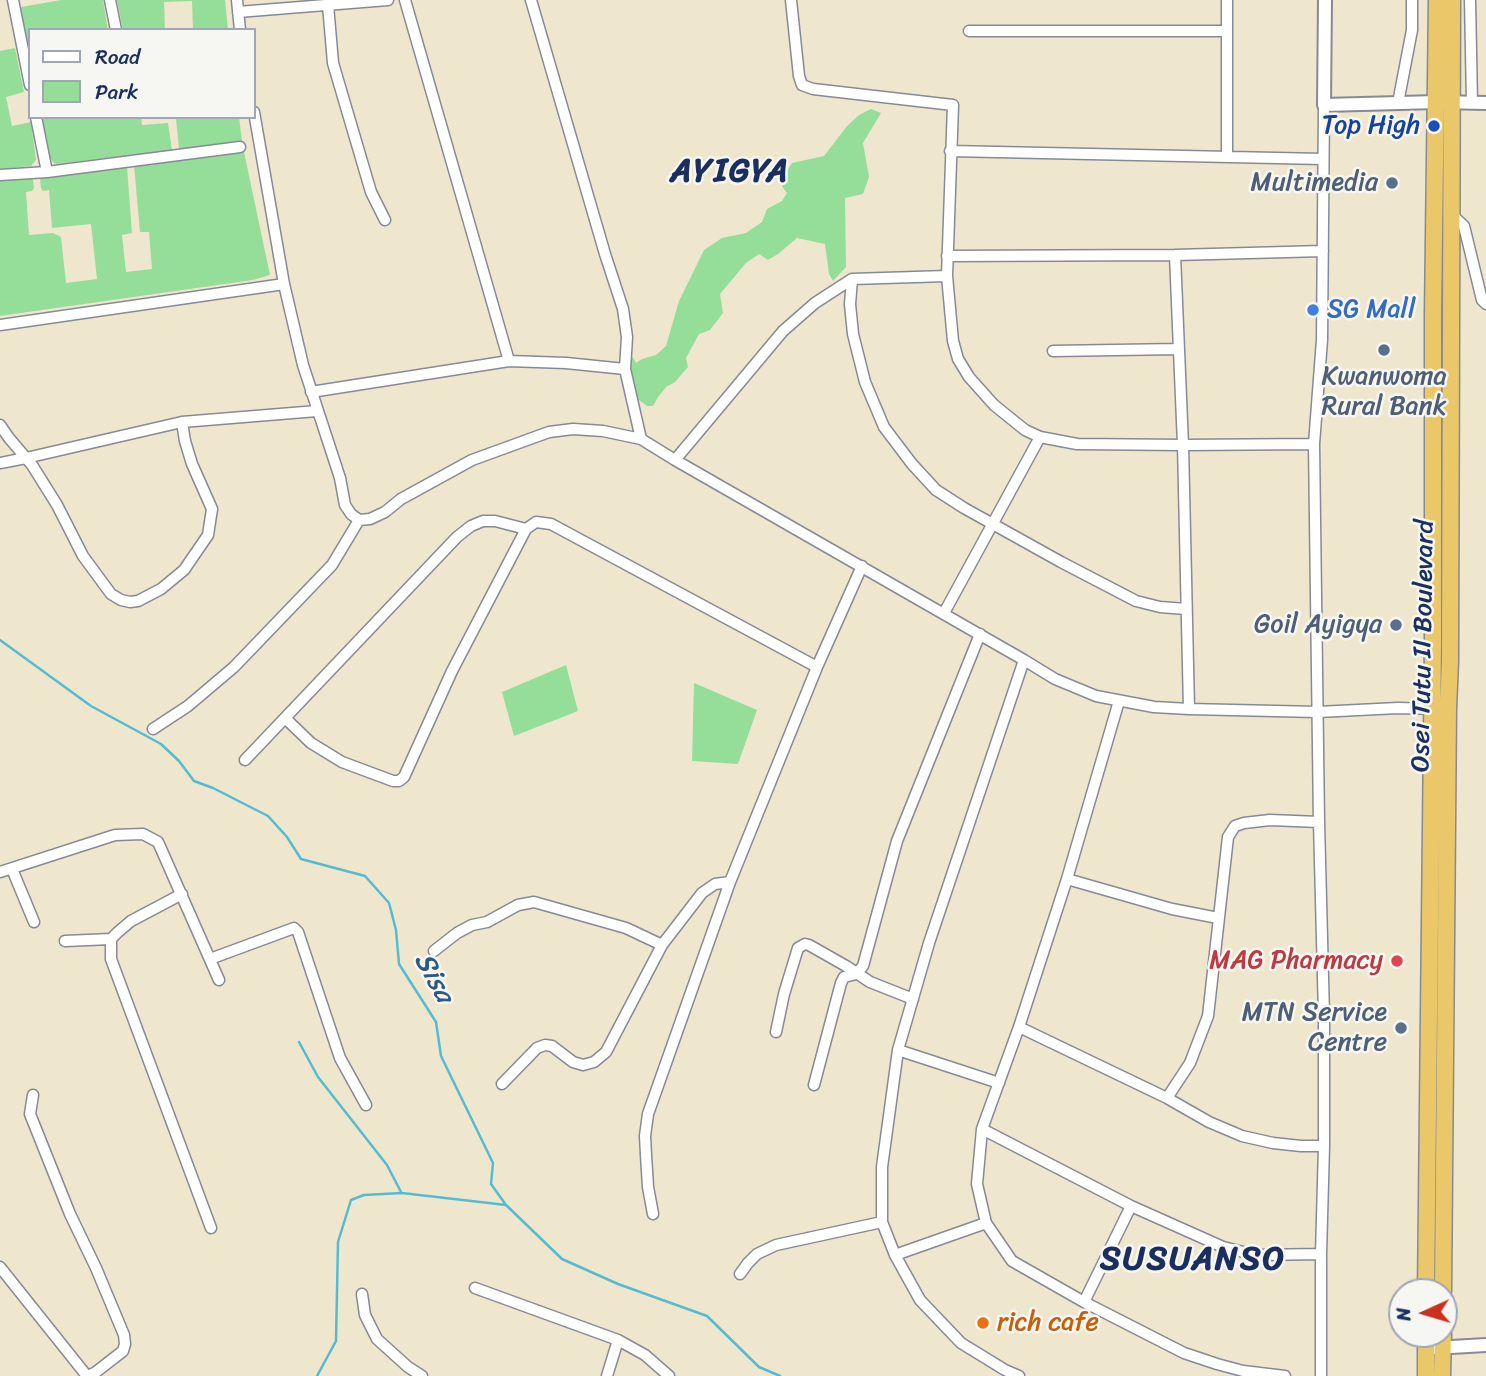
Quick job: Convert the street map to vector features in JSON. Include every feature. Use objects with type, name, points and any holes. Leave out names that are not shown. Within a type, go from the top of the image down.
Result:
[{"type":"highway","name":"Osei Tutu II Boulevard","points":[[1426,1278],[1440,709],[1450,661],[1451,214],[1437,0]]},
{"type":"highway","name":"Osei Tutu II Boulevard","points":[[1443,1278],[1440,709],[1433,314],[1452,0]]},
{"type":"highway","points":[[1426,1348],[1426,1376]]},
{"type":"highway","points":[[1442,1376],[1443,1348]]},
{"type":"street","points":[[16,0],[28,73]]},
{"type":"street","points":[[110,0],[116,28]]},
{"type":"street","points":[[237,0],[240,28]]},
{"type":"street","points":[[238,12],[388,0]]},
{"type":"street","points":[[405,0],[509,361]]},
{"type":"street","points":[[531,0],[623,310],[627,337],[625,369],[641,439]]},
{"type":"street","points":[[791,0],[802,85],[813,89],[953,105],[947,256],[953,341],[958,359],[969,377],[994,405],[1026,430],[1040,437],[1077,444],[1314,444]]},
{"type":"street","points":[[1227,0],[1227,157]]},
{"type":"street","points":[[1321,1376],[1324,1016],[1314,444],[1322,340],[1325,0]]},
{"type":"street","points":[[1398,103],[1412,30],[1412,0]]},
{"type":"street","points":[[1470,0],[1472,103]]},
{"type":"street","points":[[328,5],[333,62],[371,192],[385,220]]},
{"type":"street","points":[[969,31],[1226,31]]},
{"type":"street","points":[[1324,105],[1486,103]]},
{"type":"street","points":[[36,119],[47,172]]},
{"type":"street","points":[[255,119],[284,284],[303,365],[340,478],[345,505],[359,520],[370,519],[385,512],[401,499],[472,460],[549,432],[573,429],[603,431],[641,439],[1055,680],[1096,695],[1154,707],[1189,709],[1318,712],[1440,709]]},
{"type":"street","points":[[0,175],[47,172],[240,147]]},
{"type":"street","points":[[950,151],[1322,159]]},
{"type":"street","points":[[1451,214],[1464,226],[1482,300],[1486,304]]},
{"type":"street","points":[[947,256],[1324,251]]},
{"type":"street","points":[[1175,255],[1183,445],[1189,709]]},
{"type":"street","points":[[675,460],[783,331],[815,303],[852,279],[947,276]]},
{"type":"street","points":[[852,279],[850,304],[853,334],[865,382],[884,427],[936,490],[1061,562],[1136,601],[1160,607],[1186,609]]},
{"type":"street","points":[[0,325],[284,284]]},
{"type":"street","points":[[1053,351],[1178,349]]},
{"type":"street","points":[[311,392],[509,361],[625,369]]},
{"type":"street","points":[[0,463],[182,422],[317,411]]},
{"type":"street","points":[[0,425],[32,465],[57,505],[83,556],[111,594],[130,602],[138,601],[161,589],[184,570],[208,535],[212,509],[192,464],[182,422]]},
{"type":"street","points":[[944,613],[1040,437]]},
{"type":"street","points":[[153,729],[188,706],[234,667],[332,565],[359,520]]},
{"type":"street","points":[[245,760],[457,537],[483,521],[495,521],[526,529]]},
{"type":"street","points":[[285,719],[311,743],[342,762],[399,781],[404,777],[452,670],[526,529],[536,523],[551,524],[817,667]]},
{"type":"street","points":[[653,1214],[645,1146],[648,1114],[730,882],[817,667],[862,566]]},
{"type":"street","points":[[814,1085],[841,983],[844,977],[856,974],[863,967],[897,841],[980,634]]},
{"type":"street","points":[[1015,1375],[961,1343],[920,1300],[895,1255],[882,1222],[882,1167],[898,1050],[929,943],[1024,660]]},
{"type":"street","points":[[1119,701],[1067,879],[982,1129],[977,1184],[986,1223],[1012,1261],[1084,1302],[1184,1353],[1244,1371],[1285,1376]]},
{"type":"street","points":[[1167,1098],[1190,1063],[1208,1016],[1228,837],[1235,826],[1244,823],[1270,820],[1319,822]]},
{"type":"street","points":[[0,872],[115,835],[143,834],[158,842],[219,980]]},
{"type":"street","points":[[12,869],[34,922]]},
{"type":"street","points":[[1067,879],[1172,909],[1218,918]]},
{"type":"street","points":[[502,1084],[537,1048],[545,1045],[552,1046],[573,1062],[583,1065],[594,1062],[606,1052],[662,945],[702,893],[715,884],[730,882]]},
{"type":"street","points":[[65,940],[111,939],[131,921],[182,894]]},
{"type":"street","points":[[434,951],[472,925],[487,922],[517,905],[534,902],[626,928],[662,945]]},
{"type":"street","points":[[210,959],[293,928],[298,932],[340,1058],[366,1105]]},
{"type":"street","points":[[111,939],[111,959],[211,1228]]},
{"type":"street","points":[[776,1032],[784,994],[801,945],[810,945],[870,982],[913,999]]},
{"type":"street","points":[[1018,1027],[1242,1136],[1273,1143],[1324,1146]]},
{"type":"street","points":[[898,1050],[999,1083]]},
{"type":"street","points":[[0,1268],[87,1376],[123,1351],[124,1335],[70,1214],[30,1114],[33,1095]]},
{"type":"street","points":[[982,1129],[1131,1206],[1223,1247],[1256,1255],[1321,1254]]},
{"type":"street","points":[[1084,1302],[1131,1206]]},
{"type":"street","points":[[740,1274],[758,1254],[776,1245],[882,1222]]},
{"type":"street","points":[[895,1255],[986,1223]]},
{"type":"street","points":[[475,1288],[618,1340],[645,1355],[669,1376]]},
{"type":"street","points":[[362,1294],[365,1315],[377,1339],[422,1376]]},
{"type":"street","points":[[607,1376],[618,1340]]},
{"type":"street","points":[[1458,1342],[1486,1345]]},
{"type":"green space","points":[[61,0],[103,0],[108,28],[28,28],[28,52],[21,7]]},
{"type":"green space","points":[[117,0],[225,0],[228,28],[193,28],[192,1],[164,2],[165,28],[123,28]]},
{"type":"green space","points":[[15,48],[24,92],[6,97],[12,126],[31,122],[36,160],[31,166],[0,169],[0,51]]},
{"type":"green space","points":[[871,109],[881,113],[863,143],[869,177],[863,194],[845,198],[846,267],[833,281],[829,274],[825,244],[797,238],[768,260],[759,254],[746,263],[720,294],[723,313],[710,330],[699,334],[686,358],[688,367],[675,382],[666,387],[653,406],[647,406],[635,397],[628,376],[629,351],[636,363],[656,355],[666,346],[679,301],[704,250],[722,238],[746,233],[762,222],[767,209],[782,201],[787,193],[781,180],[792,163],[824,156],[847,126]]},
{"type":"green space","points":[[40,119],[141,119],[142,125],[168,123],[172,150],[57,164],[48,155]]},
{"type":"green space","points":[[176,119],[239,119],[242,141],[179,149]]},
{"type":"green space","points":[[244,152],[270,275],[253,280],[0,316],[0,180],[33,180],[34,188],[26,192],[29,235],[53,233],[61,237],[66,283],[97,279],[91,224],[52,228],[49,190],[43,191],[41,188],[42,177],[127,167],[132,233],[122,235],[126,272],[152,269],[149,232],[140,232],[134,165]]},
{"type":"green space","points":[[566,665],[578,711],[514,736],[502,692]]},
{"type":"green space","points":[[694,683],[757,710],[738,764],[692,761]]},
{"type":"waterway","name":"Sisa","points":[[0,640],[91,706],[161,744],[179,761],[194,781],[268,816],[287,837],[301,859],[365,876],[389,903],[396,930],[399,964],[436,1022],[441,1056],[493,1163],[491,1184],[506,1205],[562,1259],[618,1284],[707,1316],[759,1367],[780,1376]]},
{"type":"waterway","points":[[299,1042],[318,1077],[387,1165],[401,1192]]},
{"type":"waterway","points":[[317,1376],[336,1341],[338,1242],[351,1200],[364,1195],[402,1193],[506,1205]]},
{"type":"place","name":"Top High","points":[[1434,126]]},
{"type":"place","name":"Multimedia","points":[[1392,183]]},
{"type":"place","name":"SG Mall","points":[[1313,310]]},
{"type":"place","name":"Kwanwoma Rural Bank","points":[[1384,350]]},
{"type":"place","name":"Goil Ayigya","points":[[1396,625]]},
{"type":"place","name":"MAG Pharmacy","points":[[1397,961]]},
{"type":"place","name":"MTN Service Centre","points":[[1401,1028]]},
{"type":"place","name":"rich cafe","points":[[983,1323]]},
{"type":"district","name":"AYIGYA","points":[[730,173]]},
{"type":"district","name":"SUSUANSO","points":[[1193,1261]]}]
